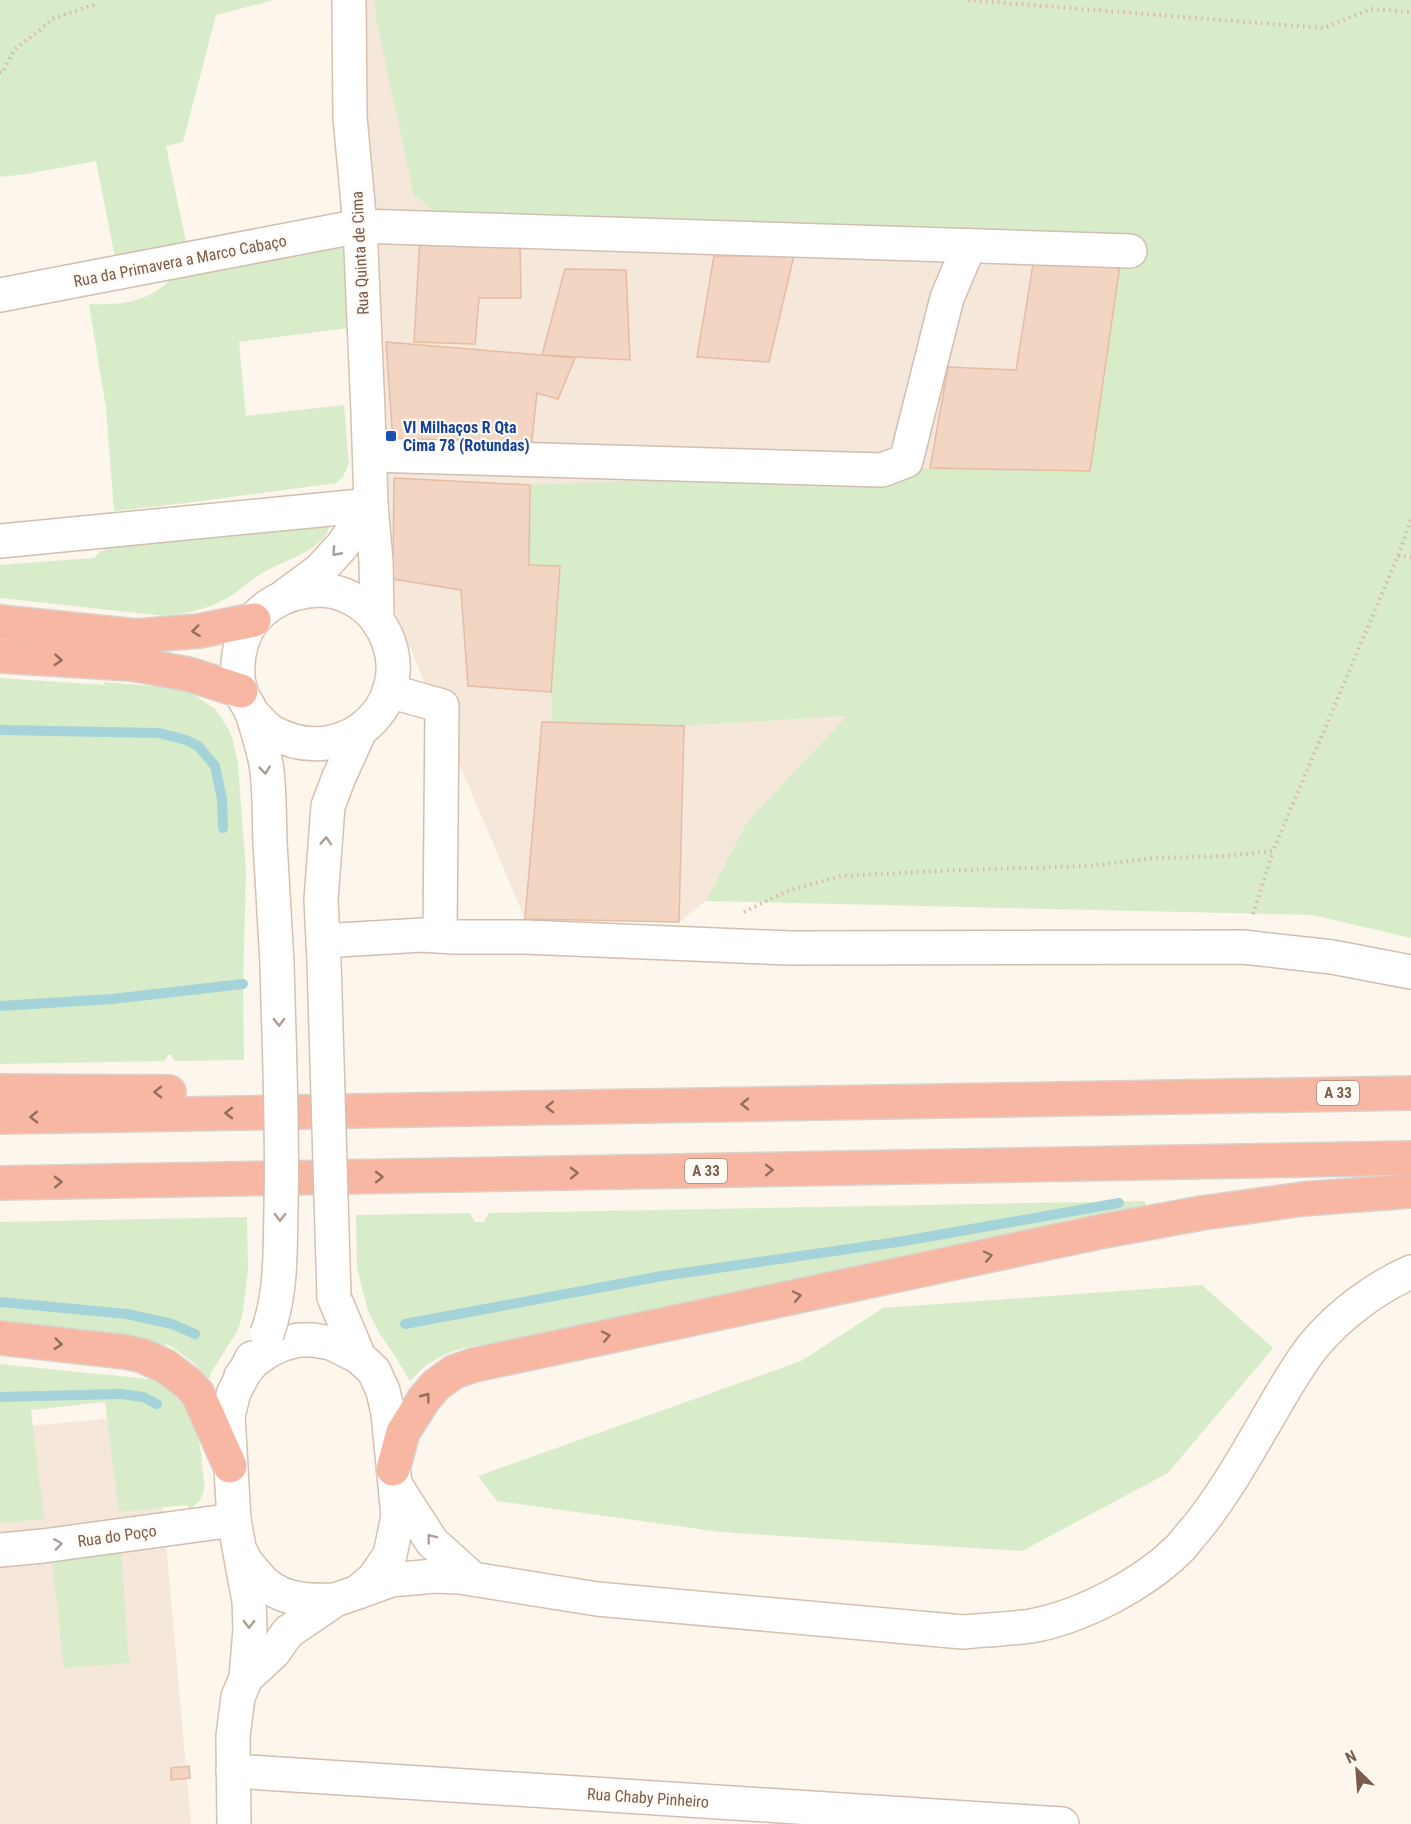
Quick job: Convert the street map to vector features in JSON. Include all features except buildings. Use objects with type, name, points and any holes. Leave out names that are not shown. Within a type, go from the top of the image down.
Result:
[{"type":"highway","points":[[0,622],[136,636],[200,631],[254,620]]},
{"type":"highway","points":[[0,656],[132,664],[188,674],[247,702]]},
{"type":"highway","points":[[0,1090],[140,1092],[738,1082],[1266,1094]]},
{"type":"highway","name":"A 33","points":[[0,1117],[1411,1093]]},
{"type":"highway","name":"A 33","points":[[0,1184],[1411,1158]]},
{"type":"highway","points":[[394,1477],[403,1432],[424,1399],[436,1385],[454,1372],[474,1365],[1115,1229],[1202,1213],[1303,1199],[1411,1191]]},
{"type":"highway","points":[[0,1338],[126,1352],[143,1356],[165,1366],[188,1383],[198,1394],[230,1466]]},
{"type":"street","name":"Rua Quinta de Cima","points":[[348,0],[350,117],[360,226],[377,619]]},
{"type":"street","name":"Rua da Primavera a Marco Cabaço","points":[[0,295],[360,226],[1130,251]]},
{"type":"street","points":[[370,455],[882,470],[906,461],[947,298],[969,246]]},
{"type":"street","points":[[0,541],[371,505]]},
{"type":"street","points":[[234,1824],[233,1736],[238,1697],[246,1678],[250,1629],[249,1601],[237,1533],[230,1466],[228,1416],[241,1376],[267,1334],[274,1313],[280,1253],[282,1152],[277,964],[266,765],[237,667],[242,642],[254,620],[268,605],[320,570],[341,547],[371,505]]},
{"type":"street","points":[[247,702],[270,731],[291,741],[314,745],[339,742],[360,731],[378,713],[389,691],[393,666],[389,641],[377,619],[363,605],[345,595],[326,590],[306,590],[286,595]]},
{"type":"street","points":[[389,691],[442,706],[440,936]]},
{"type":"street","points":[[359,1357],[334,1297],[321,900],[328,806],[360,731]]},
{"type":"street","points":[[324,951],[422,935],[789,948],[1243,947],[1332,957],[1411,972]]},
{"type":"street","points":[[237,1533],[244,1560],[263,1584],[284,1596],[312,1601],[346,1596],[391,1580],[435,1576],[473,1579],[597,1599],[928,1630],[963,1632],[1033,1625],[1105,1601],[1137,1582],[1178,1549],[1214,1506],[1313,1346],[1337,1321],[1367,1297],[1411,1272]]},
{"type":"street","points":[[241,1376],[254,1361],[268,1351],[298,1340],[331,1343],[359,1357],[374,1371],[383,1391],[388,1413],[398,1516],[390,1555],[374,1578],[288,1632],[274,1652],[246,1678]]},
{"type":"street","points":[[394,1477],[432,1542],[473,1579]]},
{"type":"street","name":"Rua do Poço","points":[[0,1550],[237,1533]]},
{"type":"street","name":"Rua Chaby Pinheiro","points":[[233,1771],[1062,1824]]},
{"type":"path","points":[[0,72],[2,73],[15,49],[52,19],[93,5],[95,0]]},
{"type":"path","points":[[968,0],[1323,28],[1371,9],[1411,12]]},
{"type":"path","points":[[1243,947],[1273,851],[1398,556],[1411,519]]},
{"type":"path","points":[[1398,556],[1411,557]]},
{"type":"path","points":[[741,913],[787,891],[841,876],[1089,866],[1154,858],[1227,856],[1273,851]]},
{"type":"shaded area","points":[[358,0],[375,0],[376,19],[1120,265],[1090,471],[930,468],[560,566],[551,692],[552,722],[684,726],[848,716],[747,822],[706,901],[679,922],[525,919],[384,586]]},
{"type":"shaded area","points":[[114,1418],[155,1419],[191,1824],[0,1824],[0,1427]]},
{"type":"green space","points":[[0,0],[274,0],[216,15],[183,142],[166,146],[186,242],[115,258],[96,161],[0,177]]},
{"type":"green space","points":[[375,0],[1411,0],[1411,938],[1313,915],[706,901],[747,822],[847,716],[684,726],[552,722],[551,692],[560,566],[529,565],[530,485],[930,468],[1090,471],[1120,265],[450,223],[414,195],[376,19]]},
{"type":"green space","points":[[345,245],[349,328],[239,342],[246,416],[344,405],[349,463],[343,477],[336,483],[114,511],[106,408],[89,304],[133,301],[153,293],[171,279]]},
{"type":"green space","points":[[330,517],[328,531],[324,538],[309,550],[262,573],[227,598],[193,611],[165,616],[0,598],[0,565],[94,558],[113,545]]},
{"type":"green space","points":[[0,678],[104,685],[104,682],[173,688],[191,693],[215,709],[229,730],[238,764],[246,872],[243,984],[244,1060],[174,1061],[171,1055],[168,1055],[164,1061],[0,1064]]},
{"type":"green space","points":[[1145,1201],[1145,1208],[498,1344],[459,1350],[433,1361],[410,1381],[368,1311],[357,1268],[356,1215],[470,1213],[475,1222],[484,1222],[489,1213]]},
{"type":"green space","points":[[247,1217],[248,1271],[242,1317],[237,1332],[209,1378],[189,1359],[167,1344],[161,1349],[0,1323],[0,1222]]},
{"type":"green space","points":[[1202,1285],[1273,1348],[1168,1473],[1022,1551],[720,1532],[497,1501],[478,1476],[801,1361],[883,1308]]},
{"type":"green space","points":[[0,1364],[148,1379],[149,1377],[162,1385],[182,1403],[195,1428],[200,1445],[204,1485],[200,1500],[189,1509],[187,1505],[119,1512],[105,1402],[31,1410],[44,1519],[0,1523]]},
{"type":"green space","points":[[121,1552],[129,1663],[64,1668],[52,1559]]},
{"type":"waterway","points":[[0,730],[159,733],[186,740],[198,746],[215,766],[222,799],[223,828]]},
{"type":"waterway","points":[[0,1006],[112,999],[243,984]]},
{"type":"waterway","points":[[405,1324],[662,1276],[904,1241],[1119,1203]]},
{"type":"waterway","points":[[0,1302],[127,1314],[172,1324],[195,1334]]},
{"type":"waterway","points":[[0,1397],[121,1394],[143,1397],[157,1404]]},
{"type":"place","name":"Vl Milhaços R Qta Cima 78 (Rotundas)","points":[[391,436]]}]
